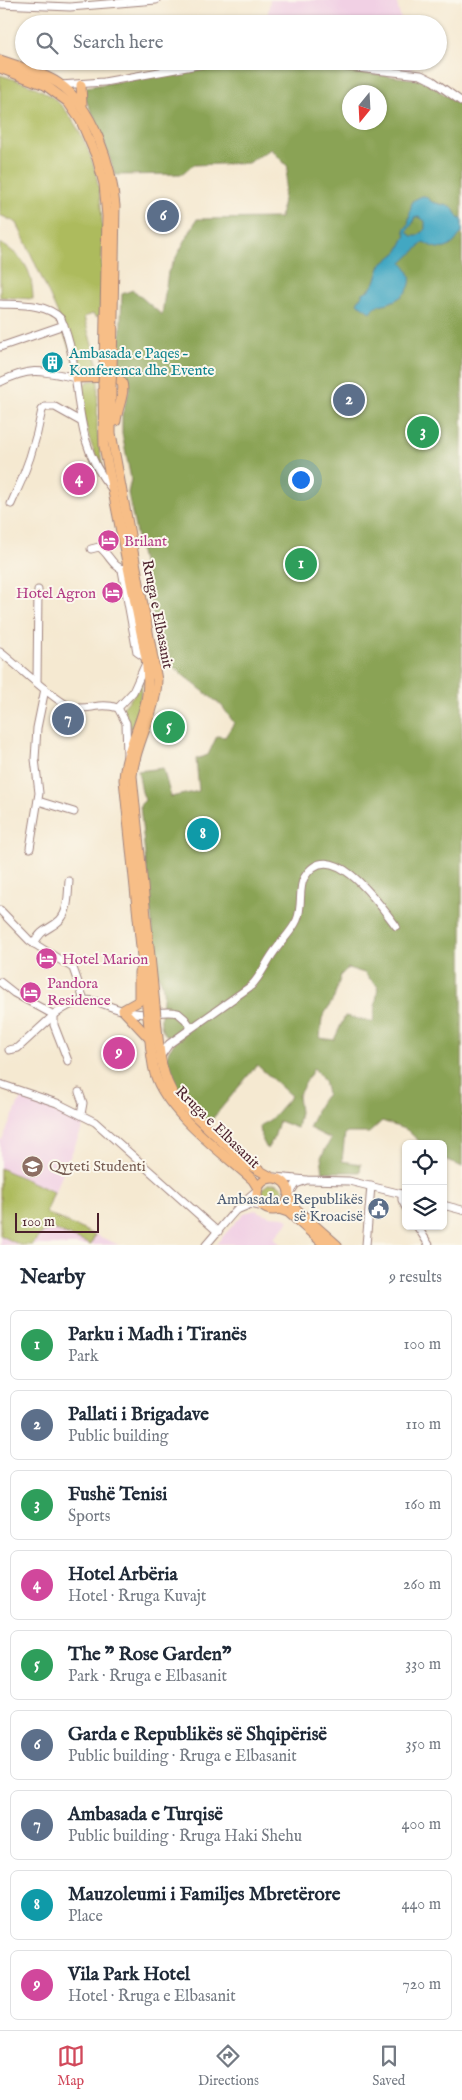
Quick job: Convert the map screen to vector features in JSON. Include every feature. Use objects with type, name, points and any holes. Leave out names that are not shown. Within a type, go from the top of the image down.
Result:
[{"type":"main road","name":"Rruga e Elbasanit","points":[[0,60],[15,65]]},
{"type":"main road","name":"Rruga e Elbasanit","points":[[0,68],[51,88],[68,102],[81,120],[97,158],[104,184],[107,206],[108,369]]},
{"type":"main road","name":"Rruga e Elbasanit","points":[[28,70],[60,85],[74,97],[82,108],[105,156],[114,195],[108,369],[103,432],[114,490],[125,569],[146,660],[148,688],[146,703],[127,755],[124,769],[142,957],[151,1006]]},
{"type":"main road","points":[[81,85],[82,108]]},
{"type":"main road","points":[[76,378],[115,377],[123,384],[124,391],[118,407],[115,454]]},
{"type":"main road","name":"Rruga e Elbasanit","points":[[107,384],[115,454],[157,680],[153,707],[136,756],[132,776],[152,1017],[150,1039],[155,1073],[168,1100],[181,1115],[253,1180],[258,1189]]},
{"type":"main road","points":[[142,957],[139,970],[139,1001],[124,1010],[150,1039]]},
{"type":"main road","name":"Rruga e Elbasanit","points":[[152,1017],[158,1033],[160,1057],[166,1080],[180,1103],[244,1162],[273,1177]]},
{"type":"main road","points":[[325,1245],[288,1212],[264,1207],[258,1198],[258,1189],[262,1182],[273,1177],[286,1183],[294,1206],[337,1245]]},
{"type":"main road","points":[[279,1209],[286,1204],[289,1195]]},
{"type":"street","points":[[0,4],[66,7],[156,0]]},
{"type":"street","points":[[60,85],[81,85],[168,70]]},
{"type":"street","points":[[375,70],[421,75],[462,102]]},
{"type":"street","points":[[0,304],[31,306],[50,310],[56,314],[64,325],[76,378],[80,421],[96,467],[114,490]]},
{"type":"street","points":[[0,347],[64,325]]},
{"type":"street","points":[[0,382],[23,371],[38,371],[76,378]]},
{"type":"street","points":[[11,504],[26,470],[35,444],[42,410],[45,406],[55,407],[80,421]]},
{"type":"street","points":[[91,549],[99,547],[115,565],[125,569]]},
{"type":"street","points":[[37,682],[38,590]]},
{"type":"street","points":[[0,652],[60,701],[72,707],[81,708],[104,705],[118,708]]},
{"type":"street","points":[[118,708],[133,692],[146,660]]},
{"type":"street","points":[[30,848],[38,801],[36,751],[40,711],[45,689]]},
{"type":"street","points":[[118,708],[126,724],[127,755]]},
{"type":"street","points":[[38,801],[74,812]]},
{"type":"street","points":[[160,1057],[163,1049],[171,1042],[258,979],[276,948],[296,922],[300,912],[303,882],[306,876],[317,866],[331,865],[350,873],[373,895],[396,926]]},
{"type":"street","points":[[34,944],[42,931],[62,919],[69,881]]},
{"type":"street","points":[[0,910],[16,929],[34,944],[73,968],[84,1000]]},
{"type":"street","points":[[0,982],[14,993],[54,1015]]},
{"type":"street","points":[[9,1050],[18,1048],[54,1015],[70,1005],[84,1000],[96,1000],[135,1014],[174,1012],[181,1014],[191,1027]]},
{"type":"street","points":[[54,1015],[55,1028],[68,1061]]},
{"type":"street","points":[[158,1033],[171,1042]]},
{"type":"street","points":[[0,1084],[57,1103],[95,1122],[218,1232]]},
{"type":"street","points":[[79,1092],[83,1103],[81,1114]]},
{"type":"street","points":[[273,1177],[349,1181],[402,1194]]},
{"type":"street","points":[[289,1195],[296,1184],[307,1180]]},
{"type":"street","points":[[366,1245],[371,1186]]},
{"type":"street","points":[[206,1245],[244,1201],[258,1189]]},
{"type":"street","points":[[239,1209],[251,1204],[264,1207]]},
{"type":"street","points":[[447,1206],[462,1210]]},
{"type":"street","points":[[420,1230],[429,1245]]},
{"type":"shaded area","points":[[270,0],[396,0],[400,15],[268,15]]},
{"type":"shaded area","name":"Qyteti Studenti","points":[[21,1098],[63,1113],[84,1124],[46,1213],[119,1245],[0,1245],[0,1139],[2,1140]]},
{"type":"shaded area","points":[[255,1210],[270,1216],[285,1217],[289,1221],[274,1238],[281,1245],[216,1244],[244,1213]]},
{"type":"green space","points":[[187,70],[338,70],[423,80],[462,106],[462,1167],[447,1160],[447,1140],[418,1140],[407,1130],[382,1121],[369,1133],[345,1133],[342,1161],[361,1164],[360,1172],[323,1172],[321,1157],[331,1139],[309,1128],[318,1106],[327,1094],[324,1081],[314,1068],[298,1096],[300,1112],[297,1128],[279,1121],[274,1138],[267,1149],[261,1137],[260,1126],[271,1119],[291,1096],[257,1065],[209,1123],[186,1101],[172,1082],[168,1072],[166,1063],[168,1053],[177,1040],[175,1036],[167,1036],[161,1024],[163,990],[157,974],[140,805],[145,800],[138,771],[163,768],[171,797],[199,791],[196,759],[208,755],[217,736],[225,737],[234,723],[222,706],[169,664],[170,655],[164,648],[159,646],[128,493],[131,479],[122,434],[122,415],[130,387],[127,380],[119,372],[122,294],[133,290],[162,315],[168,272],[197,219],[280,218],[288,167],[271,149],[248,163],[193,165],[183,174],[115,175],[102,135],[84,96],[86,87]],"holes":[[[348,968],[364,973],[378,987],[373,1022],[345,1016],[334,1040],[320,1038],[322,1018],[334,998],[341,975]]]},
{"type":"green space","points":[[0,75],[38,88],[59,103],[74,122],[90,154],[96,176],[102,222],[100,315],[96,317],[93,314],[84,317],[98,365],[98,376],[79,374],[77,372],[57,312],[17,223],[0,215]]},
{"type":"green space","points":[[0,243],[9,248],[26,265],[31,280],[33,299],[0,297]]},
{"type":"green space","points":[[98,380],[97,430],[103,470],[90,441],[81,402],[85,383]]},
{"type":"green space","points":[[142,679],[140,701],[131,730],[128,719],[122,709],[137,691]]},
{"type":"green space","points":[[0,1168],[54,1192],[46,1213],[95,1235],[91,1245],[51,1228],[40,1235],[32,1245],[20,1245],[0,1235]]},
{"type":"green space","points":[[273,1183],[281,1186],[284,1194],[281,1202],[273,1205],[265,1202],[262,1194],[265,1186]]},
{"type":"water","points":[[425,196],[432,202],[452,207],[459,219],[462,218],[462,233],[453,244],[444,248],[434,247],[424,242],[402,263],[409,274],[410,285],[407,290],[398,299],[376,306],[371,313],[357,303],[363,293],[370,289],[375,282],[381,265],[398,251],[406,235],[404,230],[408,225],[412,201]],"holes":[[[419,217],[425,221],[425,229],[418,236],[411,236],[407,231],[414,218]]]},
{"type":"place","name":"Garda e Republikës së Shqipërisë","points":[[163,216]]},
{"type":"place","name":"Ambasada e Paqes – Konferenca dhe Evente","points":[[53,362]]},
{"type":"place","name":"Pallati i Brigadave","points":[[349,400]]},
{"type":"place","name":"Fushë Tenisi","points":[[423,432]]},
{"type":"place","name":"Hotel Arbëria","points":[[79,479]]},
{"type":"place","name":"Brilant","points":[[108,541]]},
{"type":"place","name":"Parku i Madh i Tiranës","points":[[301,564]]},
{"type":"place","name":"Hotel Agron","points":[[112,593]]},
{"type":"place","name":"Ambasada e Turqisë","points":[[68,719]]},
{"type":"place","name":"The \" Rose Garden\"","points":[[169,727]]},
{"type":"place","name":"Mauzoleumi i Familjes Mbretërore","points":[[203,834]]},
{"type":"place","name":"Hotel Marion","points":[[46,959]]},
{"type":"place","name":"Pandora Residence","points":[[31,992]]},
{"type":"place","name":"Vila Park Hotel","points":[[119,1053]]},
{"type":"place","name":"Qyteti Studenti","points":[[33,1166]]},
{"type":"place","name":"Ambasada e Republikës së Kroacisë","points":[[379,1208]]}]
